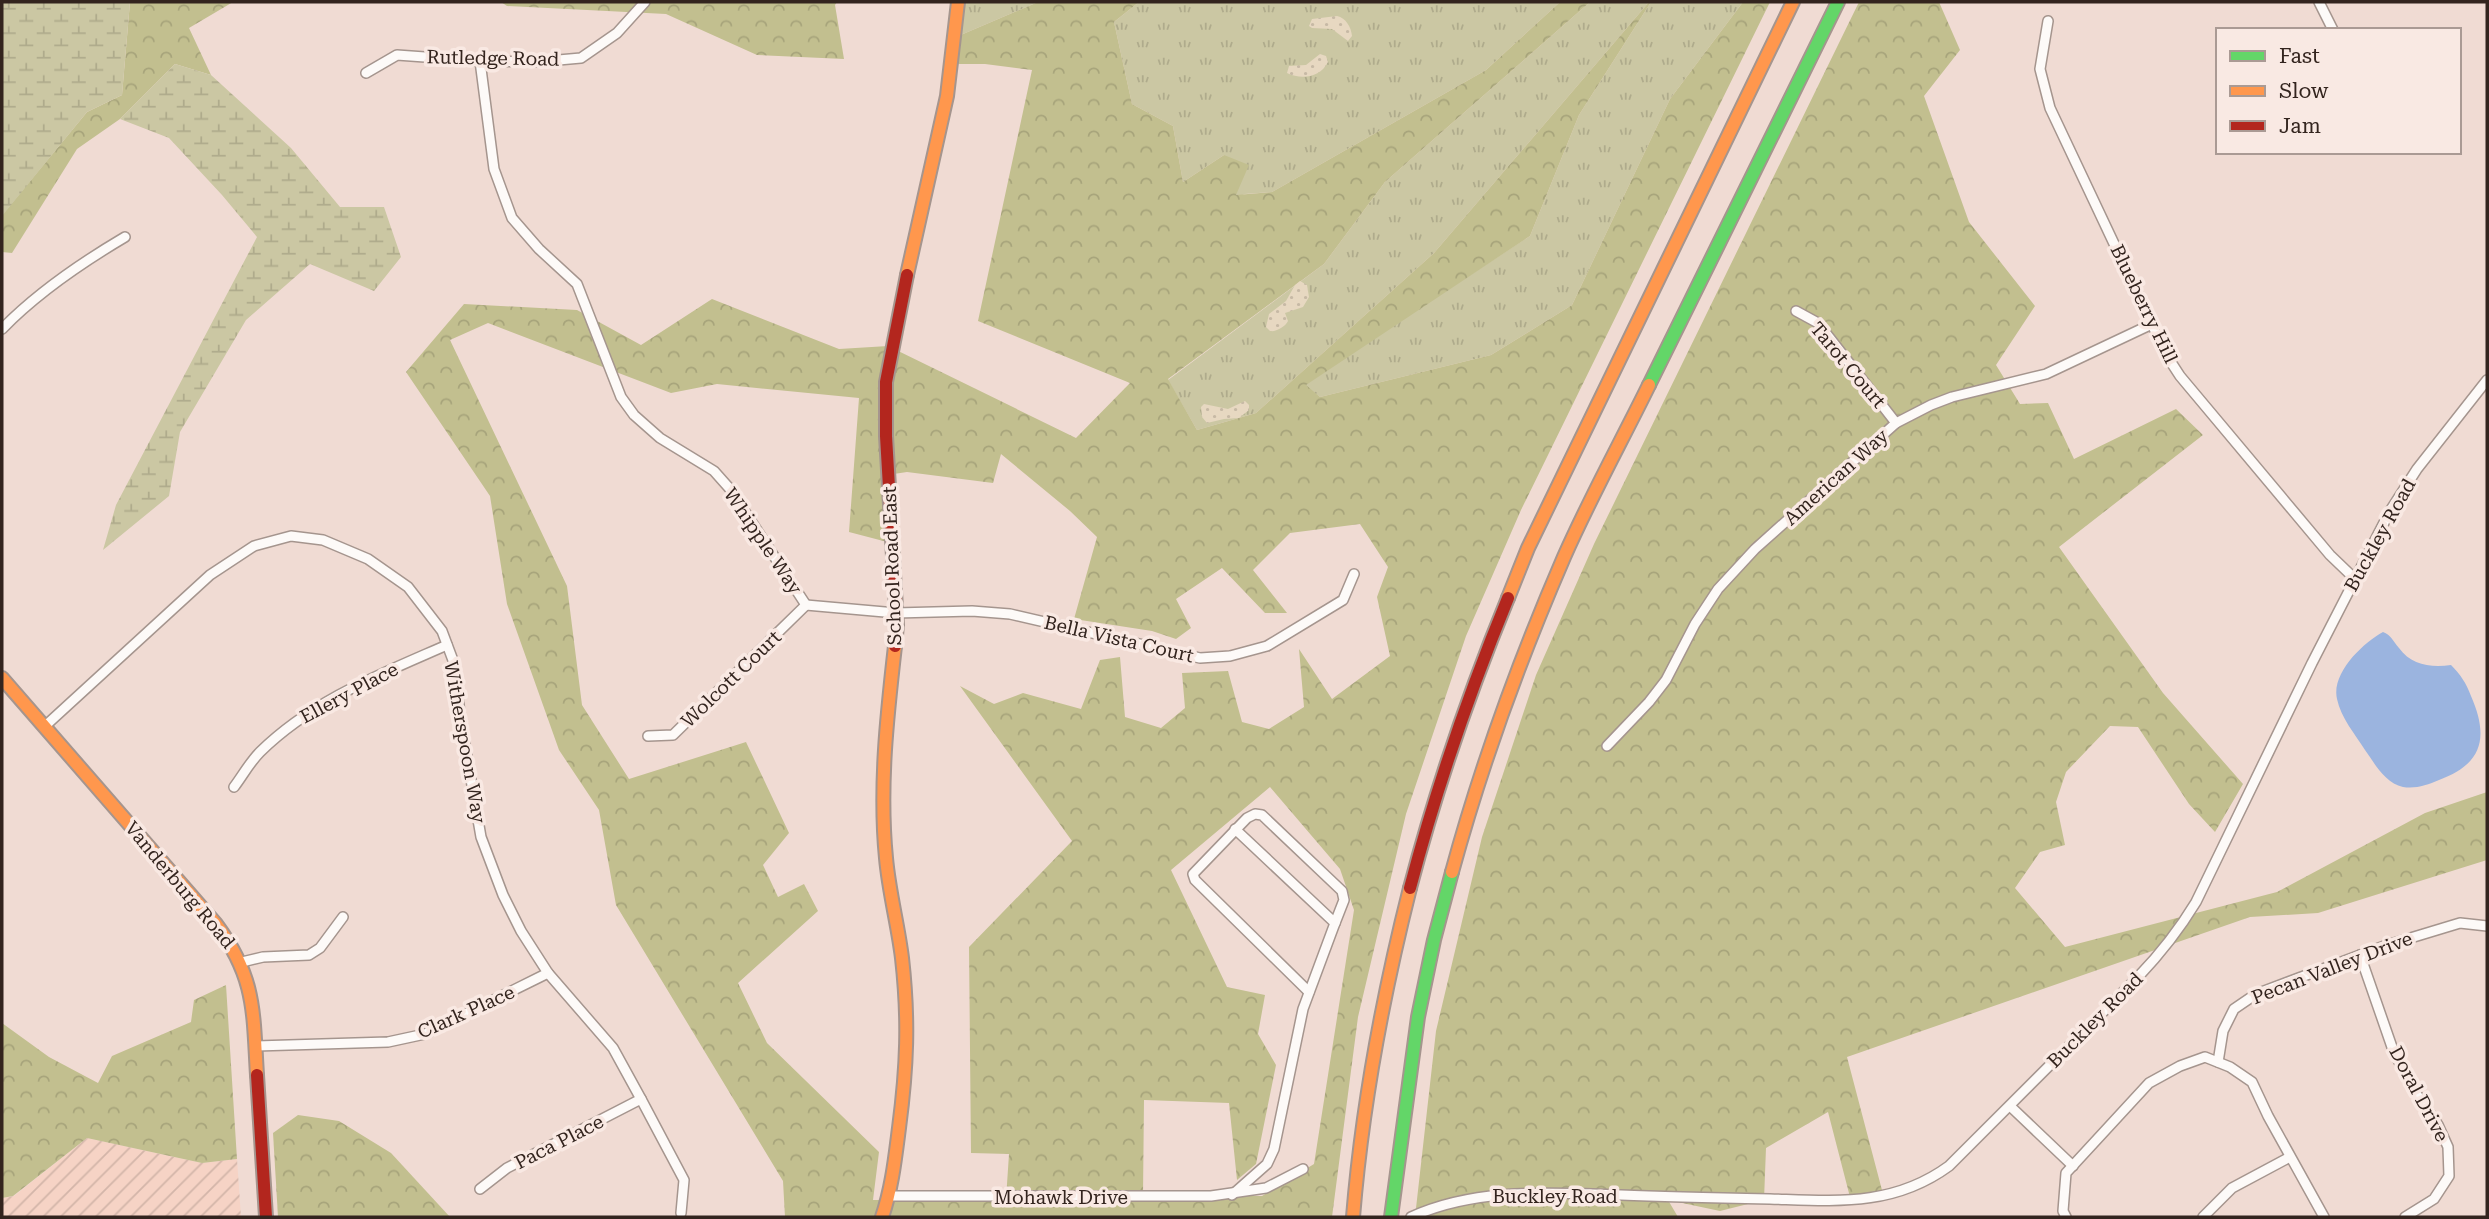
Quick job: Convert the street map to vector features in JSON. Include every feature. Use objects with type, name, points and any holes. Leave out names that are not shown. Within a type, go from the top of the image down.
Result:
[{"type":"main road","name":"School Road East","points":[[883,1217],[889,1196],[906,1073],[908,1022],[902,957],[886,859],[883,801],[884,750],[896,646],[886,382],[905,281],[947,96],[958,2]]},
{"type":"main road","points":[[1353,1217],[1373,1068],[1396,944],[1430,812],[1478,670],[1528,548],[1793,2]]},
{"type":"main road","points":[[1391,1217],[1419,1017],[1434,940],[1475,788],[1512,683],[1576,532],[1838,2]]},
{"type":"main road","name":"Vanderburg Road","points":[[2,678],[216,924],[242,962],[250,986],[256,1046],[266,1217]]},
{"type":"main road","points":[[1397,1189],[1401,1217]]},
{"type":"street","name":"Rutledge Road","points":[[366,73],[397,55],[536,62],[581,58],[617,33],[645,2]]},
{"type":"street","points":[[2319,2],[2332,28]]},
{"type":"street","name":"Blueberry Hill","points":[[2048,21],[2040,69],[2050,108],[2167,356],[2180,376],[2330,555],[2355,579]]},
{"type":"street","name":"Whipple Way","points":[[480,61],[494,169],[512,218],[539,249],[577,284],[621,397],[627,406],[660,438],[715,471],[730,489],[806,605]]},
{"type":"street","points":[[2,329],[50,285],[125,237]]},
{"type":"street","name":"Tarot Court","points":[[1796,311],[1818,323],[1896,424]]},
{"type":"street","name":"American Way","points":[[1607,746],[1666,680],[1695,624],[1718,589],[1755,549],[1896,424],[1952,397],[2046,374],[2152,324]]},
{"type":"street","name":"Buckley Road","points":[[1415,1215],[1462,1200],[1507,1195],[1596,1194],[1821,1201],[1874,1198],[1907,1190],[1940,1172],[1967,1150],[2138,977],[2166,947],[2184,922],[2355,579],[2402,492],[2446,429],[2487,380]]},
{"type":"street","name":"Witherspoon Way","points":[[44,727],[210,576],[254,547],[292,536],[323,540],[368,559],[408,587],[442,631],[454,663],[461,722],[481,837],[503,895],[548,973],[613,1048],[684,1180],[681,1213]]},
{"type":"street","name":"Bella Vista Court","points":[[806,605],[896,613],[972,611],[1010,614],[1200,658],[1230,656],[1267,646],[1343,600],[1354,574]]},
{"type":"street","name":"Wolcott Court","points":[[648,736],[673,735],[806,605]]},
{"type":"street","name":"Ellery Place","points":[[234,787],[258,754],[298,718],[358,684],[447,645]]},
{"type":"street","points":[[1232,1195],[1267,1164],[1274,1149],[1300,1020],[1344,900],[1342,891],[1268,818],[1251,815],[1201,863],[1193,877],[1309,992]]},
{"type":"street","points":[[1236,829],[1335,923]]},
{"type":"street","points":[[242,962],[263,957],[309,954],[320,948],[343,917]]},
{"type":"street","name":"Pecan Valley Drive","points":[[2218,1062],[2223,1031],[2234,1009],[2256,994],[2360,955],[2460,923],[2487,926]]},
{"type":"street","name":"Doral Drive","points":[[2360,955],[2393,1050],[2413,1089],[2438,1125],[2448,1147],[2449,1175],[2434,1199],[2405,1217]]},
{"type":"street","name":"Clark Place","points":[[256,1046],[388,1042],[425,1034],[548,973]]},
{"type":"street","points":[[2066,1217],[2063,1211],[2066,1173],[2149,1083],[2180,1066],[2204,1057],[2230,1067],[2252,1082],[2324,1217]]},
{"type":"street","name":"Paca Place","points":[[480,1189],[507,1168],[641,1099]]},
{"type":"street","points":[[2010,1106],[2073,1166]]},
{"type":"street","points":[[2203,1217],[2232,1188],[2290,1157]]},
{"type":"street","name":"Mohawk Drive","points":[[889,1196],[1232,1195],[1266,1188],[1303,1169]]},
{"type":"shaded area","points":[[87,1138],[202,1163],[237,1159],[241,1217],[2,1217],[2,1198],[14,1196]]},
{"type":"green space","points":[[2,2],[130,2],[122,95],[87,112],[2,216]]},
{"type":"green space","points":[[130,2],[233,2],[189,28],[211,75],[175,64],[120,119],[77,149],[12,253],[2,252],[2,215],[87,112],[122,95]]},
{"type":"green space","points":[[501,2],[837,2],[835,5],[844,59],[757,55],[666,14],[507,6]]},
{"type":"green space","points":[[954,2],[1038,2],[956,37]]},
{"type":"green space","points":[[1038,2],[1139,2],[1114,22],[1132,104],[1173,126],[1183,182],[1224,155],[1249,165],[1236,195],[1272,192],[1486,70],[1560,2],[1590,2],[1385,182],[1324,264],[1168,379],[1197,430],[1256,413],[1434,253],[1651,2],[1579,115],[1530,236],[1306,385],[1320,397],[1491,355],[1572,305],[1670,99],[1743,2],[1770,2],[1521,510],[1466,636],[1406,814],[1358,1017],[1332,1217],[785,1217],[783,1181],[616,905],[599,810],[559,750],[507,604],[490,496],[406,372],[464,304],[577,310],[641,345],[712,299],[839,349],[888,346],[1076,438],[1130,383],[978,321],[1032,70],[985,64],[951,64],[956,37]],"holes":[[[488,323],[671,393],[717,384],[859,398],[849,532],[891,543],[887,475],[907,472],[993,483],[1001,454],[1097,537],[1074,619],[1152,631],[1176,639],[1191,628],[1176,599],[1222,568],[1265,613],[1287,613],[1253,570],[1290,533],[1360,524],[1388,567],[1377,597],[1390,656],[1332,699],[1299,649],[1304,707],[1269,729],[1242,722],[1228,671],[1182,673],[1185,708],[1161,728],[1125,717],[1120,657],[1100,660],[1081,709],[1023,693],[994,704],[960,686],[1072,841],[969,947],[971,1153],[1009,1154],[1006,1199],[873,1200],[879,1152],[767,1043],[738,983],[818,911],[804,884],[778,897],[763,865],[789,833],[746,742],[629,779],[582,705],[567,586],[450,340]],[[1270,787],[1340,869],[1354,910],[1314,1164],[1262,1196],[1143,1195],[1144,1100],[1229,1103],[1237,1180],[1256,1164],[1276,1065],[1258,1034],[1265,995],[1227,987],[1171,870]]]},
{"type":"green space","points":[[1139,2],[1560,2],[1486,70],[1272,192],[1245,194],[1235,198],[1224,155],[1183,182],[1173,126],[1132,104],[1114,22]]},
{"type":"green space","points":[[1590,2],[1649,2],[1434,253],[1256,413],[1197,430],[1168,380],[1324,264],[1385,182]]},
{"type":"green space","points":[[1651,2],[1743,2],[1670,99],[1572,305],[1491,355],[1320,397],[1316,394],[1288,394],[1530,236],[1579,115]]},
{"type":"green space","points":[[1859,2],[1939,2],[1960,50],[1924,96],[1969,222],[2035,306],[1996,365],[2020,404],[2048,403],[2074,459],[2176,409],[2203,435],[2059,547],[2163,693],[2243,784],[2215,832],[2189,804],[2138,727],[2110,726],[2066,772],[2056,802],[2065,845],[2040,852],[2015,888],[2065,947],[2277,892],[2425,813],[2487,792],[2487,860],[2318,913],[2250,917],[1847,1057],[1883,1194],[1851,1201],[1828,1112],[1766,1148],[1764,1200],[1720,1211],[1668,1200],[1678,1217],[1415,1217],[1436,1031],[1482,837],[1536,675],[1594,544]]},
{"type":"green space","points":[[175,64],[211,75],[291,148],[340,207],[384,207],[401,257],[374,291],[310,264],[246,320],[180,432],[169,496],[103,550],[116,505],[257,237],[169,138],[120,119]]},
{"type":"green space","points":[[226,985],[237,1159],[202,1163],[87,1138],[13,1196],[2,1198],[2,1023],[49,1057],[98,1083],[112,1056],[191,1022],[194,1000]]},
{"type":"green space","points":[[298,1115],[339,1121],[391,1153],[450,1217],[278,1217],[273,1133]]},
{"type":"sand","points":[[1337,16],[1349,26],[1352,36],[1348,41],[1332,29],[1309,26],[1312,19]]},
{"type":"sand","points":[[1320,54],[1326,56],[1328,62],[1315,74],[1304,77],[1287,73],[1289,66],[1306,65]]},
{"type":"sand","points":[[1300,281],[1307,285],[1309,297],[1303,307],[1285,313],[1288,321],[1285,325],[1270,331],[1266,327],[1269,314],[1286,301]]},
{"type":"sand","points":[[1245,401],[1249,410],[1239,418],[1207,423],[1202,417],[1201,407],[1204,404],[1228,409]]},
{"type":"water","points":[[2383,632],[2415,662],[2436,666],[2451,665],[2465,683],[2477,711],[2480,736],[2473,757],[2465,766],[2435,782],[2403,787],[2391,782],[2377,767],[2349,726],[2337,699],[2339,679],[2350,660]]},
{"type":"traffic: fast","points":[[1649,385],[1838,2]]},
{"type":"traffic: fast","points":[[1391,1217],[1418,1017],[1452,872]]},
{"type":"traffic: slow","points":[[907,275],[947,96],[958,2]]},
{"type":"traffic: slow","points":[[1508,598],[1528,548],[1793,2]]},
{"type":"traffic: slow","points":[[1452,872],[1502,712],[1547,596],[1574,535],[1649,385]]},
{"type":"traffic: slow","points":[[882,1217],[896,1151],[906,1043],[902,958],[887,871],[883,805],[895,646]]},
{"type":"traffic: slow","points":[[2,678],[216,924],[229,943],[239,961],[250,996],[257,1075]]},
{"type":"traffic: slow","points":[[1353,1217],[1375,1051],[1410,888]]},
{"type":"traffic: jam","points":[[895,646],[897,625],[886,436],[886,382],[907,275]]},
{"type":"traffic: jam","points":[[1410,888],[1454,742],[1508,598]]},
{"type":"traffic: jam","points":[[257,1075],[266,1217]]}]
